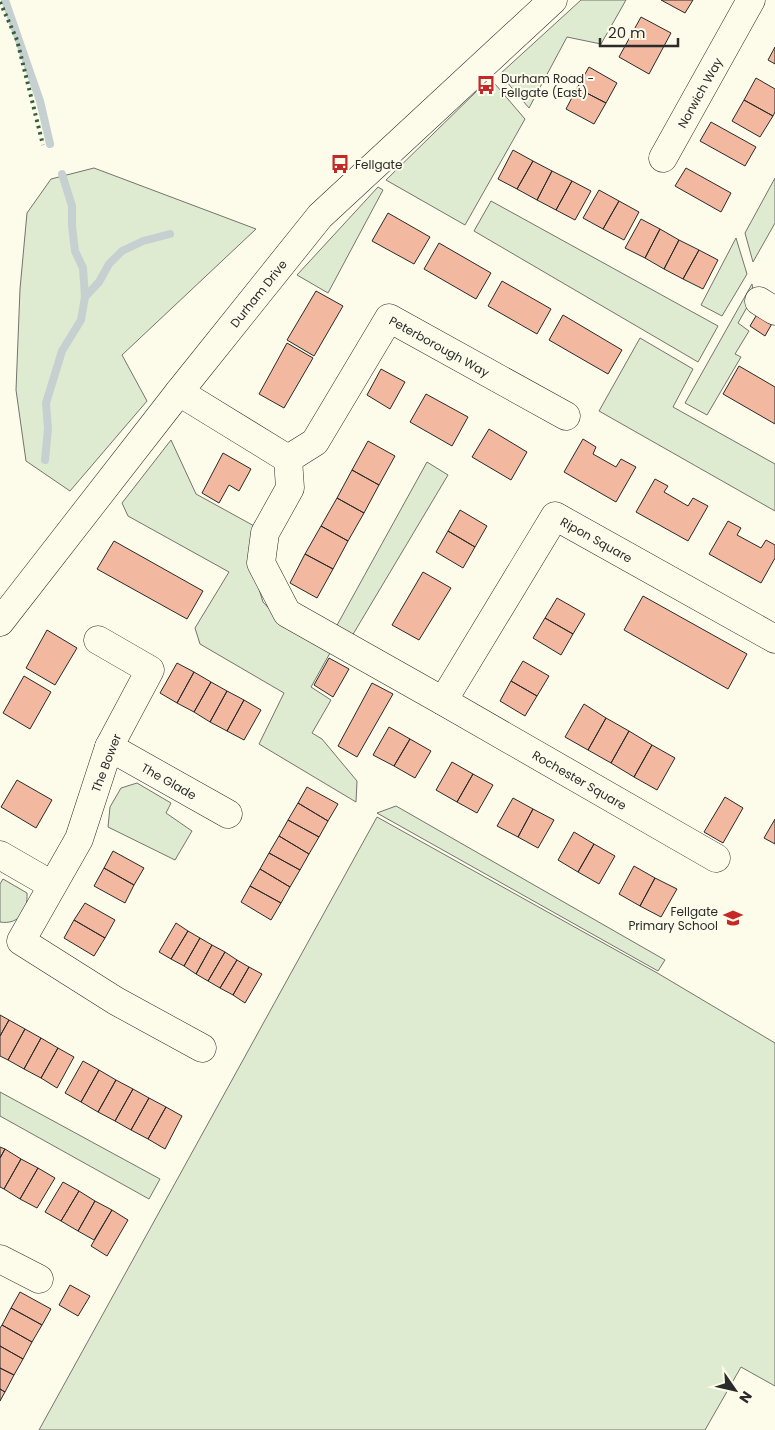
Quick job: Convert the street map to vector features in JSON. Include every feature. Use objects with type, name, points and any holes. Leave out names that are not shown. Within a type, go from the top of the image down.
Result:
[{"type":"street","name":"Durham Drive","points":[[0,622],[179,392],[320,216],[553,0]]},
{"type":"street","name":"Norwich Way","points":[[662,158],[750,0]]},
{"type":"street","name":"Peterborough Way","points":[[288,459],[315,442],[388,318],[566,416]]},
{"type":"street","points":[[179,392],[288,459],[290,488],[264,533],[261,563],[287,613],[444,701]]},
{"type":"street","name":"Ripon Square","points":[[444,701],[555,516],[775,639]]},
{"type":"street","name":"The Bower","points":[[98,640],[150,670],[109,747],[79,839],[21,941],[116,1001],[202,1048]]},
{"type":"street","name":"Rochester Square","points":[[444,701],[716,858]]},
{"type":"street","name":"The Glade","points":[[109,747],[228,814]]},
{"type":"street","points":[[0,855],[52,885]]},
{"type":"street","points":[[0,1259],[39,1279]]},
{"type":"green space","points":[[581,0],[626,0],[601,44],[567,37],[529,108],[500,74]]},
{"type":"green space","points":[[495,84],[525,119],[465,225],[386,180],[479,89],[483,94]]},
{"type":"green space","points":[[94,168],[256,229],[122,355],[147,401],[70,491],[26,461],[16,390],[20,289],[27,213],[51,179]]},
{"type":"green space","points":[[775,178],[775,223],[753,262],[745,233]]},
{"type":"green space","points":[[378,187],[383,190],[328,293],[297,275]]},
{"type":"green space","points":[[491,201],[718,326],[698,362],[474,231]]},
{"type":"green space","points":[[736,238],[747,274],[722,316],[701,305]]},
{"type":"green space","points":[[752,284],[754,295],[738,323],[749,331],[735,354],[741,357],[707,415],[685,403]]},
{"type":"green space","points":[[640,338],[693,369],[673,407],[775,464],[775,511],[599,411]]},
{"type":"green space","points":[[171,440],[196,494],[256,527],[250,560],[263,602],[288,629],[330,653],[311,687],[331,700],[312,733],[322,739],[357,781],[356,802],[259,744],[284,693],[200,644],[195,628],[229,572],[128,516],[122,503]]},
{"type":"green space","points":[[427,462],[448,475],[352,636],[336,627]]},
{"type":"green space","points":[[137,783],[171,803],[166,813],[192,831],[175,860],[108,827],[110,807],[121,788]]},
{"type":"green space","points":[[396,806],[665,960],[658,971],[377,813]]},
{"type":"green space","points":[[377,817],[659,974],[775,1043],[775,1386],[741,1367],[705,1430],[39,1430]]},
{"type":"green space","points":[[3,879],[27,893],[24,911],[17,919],[7,922],[0,922],[0,884]]},
{"type":"green space","points":[[0,1092],[160,1179],[149,1199],[0,1116]]},
{"type":"building","points":[[661,0],[693,0],[685,13]]},
{"type":"building","points":[[641,17],[671,33],[649,74],[619,57]]},
{"type":"building","points":[[775,47],[775,64],[768,60]]},
{"type":"building","points":[[589,67],[617,83],[606,103],[577,88]]},
{"type":"building","points":[[756,78],[775,89],[775,112],[773,116],[744,100]]},
{"type":"building","points":[[577,88],[606,103],[594,124],[566,109]]},
{"type":"building","points":[[744,100],[773,116],[760,137],[732,121]]},
{"type":"building","points":[[711,122],[756,147],[745,166],[700,141]]},
{"type":"building","points":[[513,150],[533,161],[517,189],[498,179]]},
{"type":"building","points":[[533,161],[552,171],[537,200],[517,189]]},
{"type":"building","points":[[686,168],[731,193],[721,212],[675,186]]},
{"type":"building","points":[[552,171],[572,181],[556,210],[537,200]]},
{"type":"building","points":[[572,181],[591,191],[575,220],[556,210]]},
{"type":"building","points":[[599,190],[619,201],[603,229],[583,218]]},
{"type":"building","points":[[619,201],[639,212],[624,240],[603,229]]},
{"type":"building","points":[[388,213],[430,237],[414,264],[372,241]]},
{"type":"building","points":[[641,219],[660,229],[645,258],[625,248]]},
{"type":"building","points":[[660,229],[679,240],[664,269],[645,258]]},
{"type":"building","points":[[679,240],[699,250],[683,279],[664,269]]},
{"type":"building","points":[[439,243],[491,273],[476,299],[424,269]]},
{"type":"building","points":[[699,250],[718,260],[703,289],[683,279]]},
{"type":"building","points":[[502,281],[551,309],[537,334],[488,306]]},
{"type":"building","points":[[316,291],[343,306],[314,356],[287,340]]},
{"type":"building","points":[[759,311],[774,320],[765,336],[750,326]]},
{"type":"building","points":[[563,315],[622,350],[608,374],[549,340]]},
{"type":"building","points":[[287,343],[313,358],[284,408],[259,394]]},
{"type":"building","points":[[739,366],[775,387],[775,424],[723,394]]},
{"type":"building","points":[[381,369],[405,382],[390,409],[367,395]]},
{"type":"building","points":[[426,394],[468,417],[452,446],[410,422]]},
{"type":"building","points":[[489,429],[527,452],[511,480],[472,457]]},
{"type":"building","points":[[583,439],[596,447],[593,454],[616,467],[621,459],[636,467],[616,502],[564,472]]},
{"type":"building","points":[[368,441],[395,456],[379,485],[352,470]]},
{"type":"building","points":[[223,453],[251,469],[239,491],[229,485],[219,503],[202,493]]},
{"type":"building","points":[[352,470],[379,485],[364,513],[337,498]]},
{"type":"building","points":[[655,479],[668,486],[664,492],[688,506],[693,498],[708,506],[688,541],[636,512]]},
{"type":"building","points":[[337,498],[364,513],[348,541],[321,526]]},
{"type":"building","points":[[460,510],[487,526],[475,547],[448,531]]},
{"type":"building","points":[[728,521],[741,528],[737,535],[761,548],[766,540],[775,545],[775,558],[761,583],[709,554]]},
{"type":"building","points":[[321,526],[348,541],[333,569],[305,554]]},
{"type":"building","points":[[448,531],[475,547],[463,568],[436,552]]},
{"type":"building","points":[[114,541],[203,591],[187,619],[97,569]]},
{"type":"building","points":[[305,554],[333,569],[317,598],[290,583]]},
{"type":"building","points":[[423,572],[451,588],[419,640],[392,625]]},
{"type":"building","points":[[643,596],[747,654],[728,689],[624,630]]},
{"type":"building","points":[[557,598],[585,614],[573,634],[545,618]]},
{"type":"building","points":[[545,618],[573,634],[561,655],[533,638]]},
{"type":"building","points":[[47,630],[77,648],[55,685],[26,668]]},
{"type":"building","points":[[329,658],[349,669],[333,697],[314,685]]},
{"type":"building","points":[[523,661],[549,676],[537,696],[511,681]]},
{"type":"building","points":[[177,663],[194,672],[177,703],[160,693]]},
{"type":"building","points":[[194,672],[211,682],[194,712],[177,703]]},
{"type":"building","points":[[24,676],[51,692],[30,729],[3,713]]},
{"type":"building","points":[[511,681],[537,696],[525,716],[500,701]]},
{"type":"building","points":[[211,682],[227,691],[210,722],[194,712]]},
{"type":"building","points":[[372,683],[393,694],[357,757],[338,746]]},
{"type":"building","points":[[227,691],[244,700],[227,731],[210,722]]},
{"type":"building","points":[[244,700],[261,710],[244,740],[227,731]]},
{"type":"building","points":[[584,704],[606,718],[588,750],[565,737]]},
{"type":"building","points":[[606,718],[629,731],[611,763],[588,750]]},
{"type":"building","points":[[389,727],[410,739],[394,766],[373,755]]},
{"type":"building","points":[[629,731],[652,745],[634,777],[611,763]]},
{"type":"building","points":[[410,739],[431,751],[415,778],[394,766]]},
{"type":"building","points":[[652,745],[675,758],[657,790],[634,777]]},
{"type":"building","points":[[452,762],[473,774],[457,802],[436,790]]},
{"type":"building","points":[[473,774],[493,785],[477,813],[457,802]]},
{"type":"building","points":[[17,780],[52,800],[36,828],[1,807]]},
{"type":"building","points":[[307,787],[338,804],[328,821],[298,803]]},
{"type":"building","points":[[725,797],[743,808],[723,843],[704,832]]},
{"type":"building","points":[[513,798],[533,809],[518,837],[497,826]]},
{"type":"building","points":[[298,803],[328,821],[319,837],[288,820]]},
{"type":"building","points":[[533,809],[554,820],[538,848],[518,837]]},
{"type":"building","points":[[775,819],[775,844],[764,838]]},
{"type":"building","points":[[288,820],[319,837],[309,854],[279,836]]},
{"type":"building","points":[[574,832],[594,844],[578,872],[558,860]]},
{"type":"building","points":[[279,836],[309,854],[300,870],[269,853]]},
{"type":"building","points":[[594,844],[615,856],[599,884],[578,872]]},
{"type":"building","points":[[113,851],[144,868],[134,885],[104,868]]},
{"type":"building","points":[[269,853],[300,870],[290,887],[260,869]]},
{"type":"building","points":[[634,866],[655,878],[640,906],[619,894]]},
{"type":"building","points":[[104,868],[134,885],[125,903],[94,886]]},
{"type":"building","points":[[260,869],[290,887],[281,903],[250,886]]},
{"type":"building","points":[[655,878],[677,889],[661,917],[640,906]]},
{"type":"building","points":[[250,886],[281,903],[271,920],[241,902]]},
{"type":"building","points":[[85,903],[115,920],[105,938],[74,920]]},
{"type":"building","points":[[74,920],[105,938],[94,956],[64,938]]},
{"type":"building","points":[[176,923],[188,931],[171,959],[159,952]]},
{"type":"building","points":[[188,931],[200,938],[184,966],[171,959]]},
{"type":"building","points":[[200,938],[212,945],[196,974],[184,966]]},
{"type":"building","points":[[212,945],[225,952],[208,981],[196,974]]},
{"type":"building","points":[[225,952],[237,960],[220,988],[208,981]]},
{"type":"building","points":[[237,960],[249,967],[233,995],[220,988]]},
{"type":"building","points":[[249,967],[262,974],[245,1003],[233,995]]},
{"type":"building","points":[[0,1015],[9,1020],[0,1036]]},
{"type":"building","points":[[9,1020],[25,1029],[8,1060],[0,1056],[0,1036]]},
{"type":"building","points":[[25,1029],[41,1038],[24,1069],[8,1060]]},
{"type":"building","points":[[41,1038],[58,1048],[41,1078],[24,1069]]},
{"type":"building","points":[[58,1048],[74,1057],[57,1088],[41,1078]]},
{"type":"building","points":[[83,1061],[99,1070],[81,1102],[65,1093]]},
{"type":"building","points":[[99,1070],[116,1080],[98,1112],[81,1102]]},
{"type":"building","points":[[116,1080],[133,1089],[115,1121],[98,1112]]},
{"type":"building","points":[[133,1089],[149,1098],[131,1130],[115,1121]]},
{"type":"building","points":[[149,1098],[166,1107],[148,1139],[131,1130]]},
{"type":"building","points":[[166,1107],[182,1116],[165,1149],[148,1139]]},
{"type":"building","points":[[0,1147],[5,1149],[0,1158]]},
{"type":"building","points":[[5,1149],[21,1159],[4,1189],[0,1187],[0,1158]]},
{"type":"building","points":[[21,1159],[38,1168],[20,1199],[4,1189]]},
{"type":"building","points":[[38,1168],[55,1178],[37,1208],[20,1199]]},
{"type":"building","points":[[63,1182],[79,1191],[61,1221],[45,1212]]},
{"type":"building","points":[[79,1191],[95,1201],[78,1231],[61,1221]]},
{"type":"building","points":[[95,1201],[112,1210],[94,1240],[78,1231]]},
{"type":"building","points":[[112,1210],[128,1220],[107,1256],[91,1246]]},
{"type":"building","points":[[70,1285],[90,1296],[78,1316],[59,1305]]},
{"type":"building","points":[[20,1292],[51,1309],[42,1325],[11,1308]]},
{"type":"building","points":[[11,1308],[42,1325],[32,1342],[2,1325]]},
{"type":"building","points":[[2,1325],[32,1342],[23,1359],[0,1346],[0,1328]]},
{"type":"building","points":[[0,1346],[23,1359],[14,1375],[0,1368]]},
{"type":"building","points":[[0,1368],[14,1375],[5,1392],[0,1389]]},
{"type":"building","points":[[0,1389],[5,1392],[0,1401]]},
{"type":"waterway","points":[[5,0],[40,101],[50,144]]},
{"type":"waterway","points":[[45,460],[48,429],[46,403],[62,351],[81,320],[85,297],[83,268],[75,251],[72,206],[62,174]]},
{"type":"waterway","points":[[85,297],[99,282],[109,264],[122,251],[143,241],[170,234]]},
{"type":"hedge","points":[[0,2],[17,40],[43,145]]},
{"type":"place","name":"Durham Road - Fellgate (East)","points":[[486,85]]},
{"type":"place","name":"Fellgate","points":[[340,164]]},
{"type":"place","name":"Fellgate Primary School","points":[[733,918]]}]
